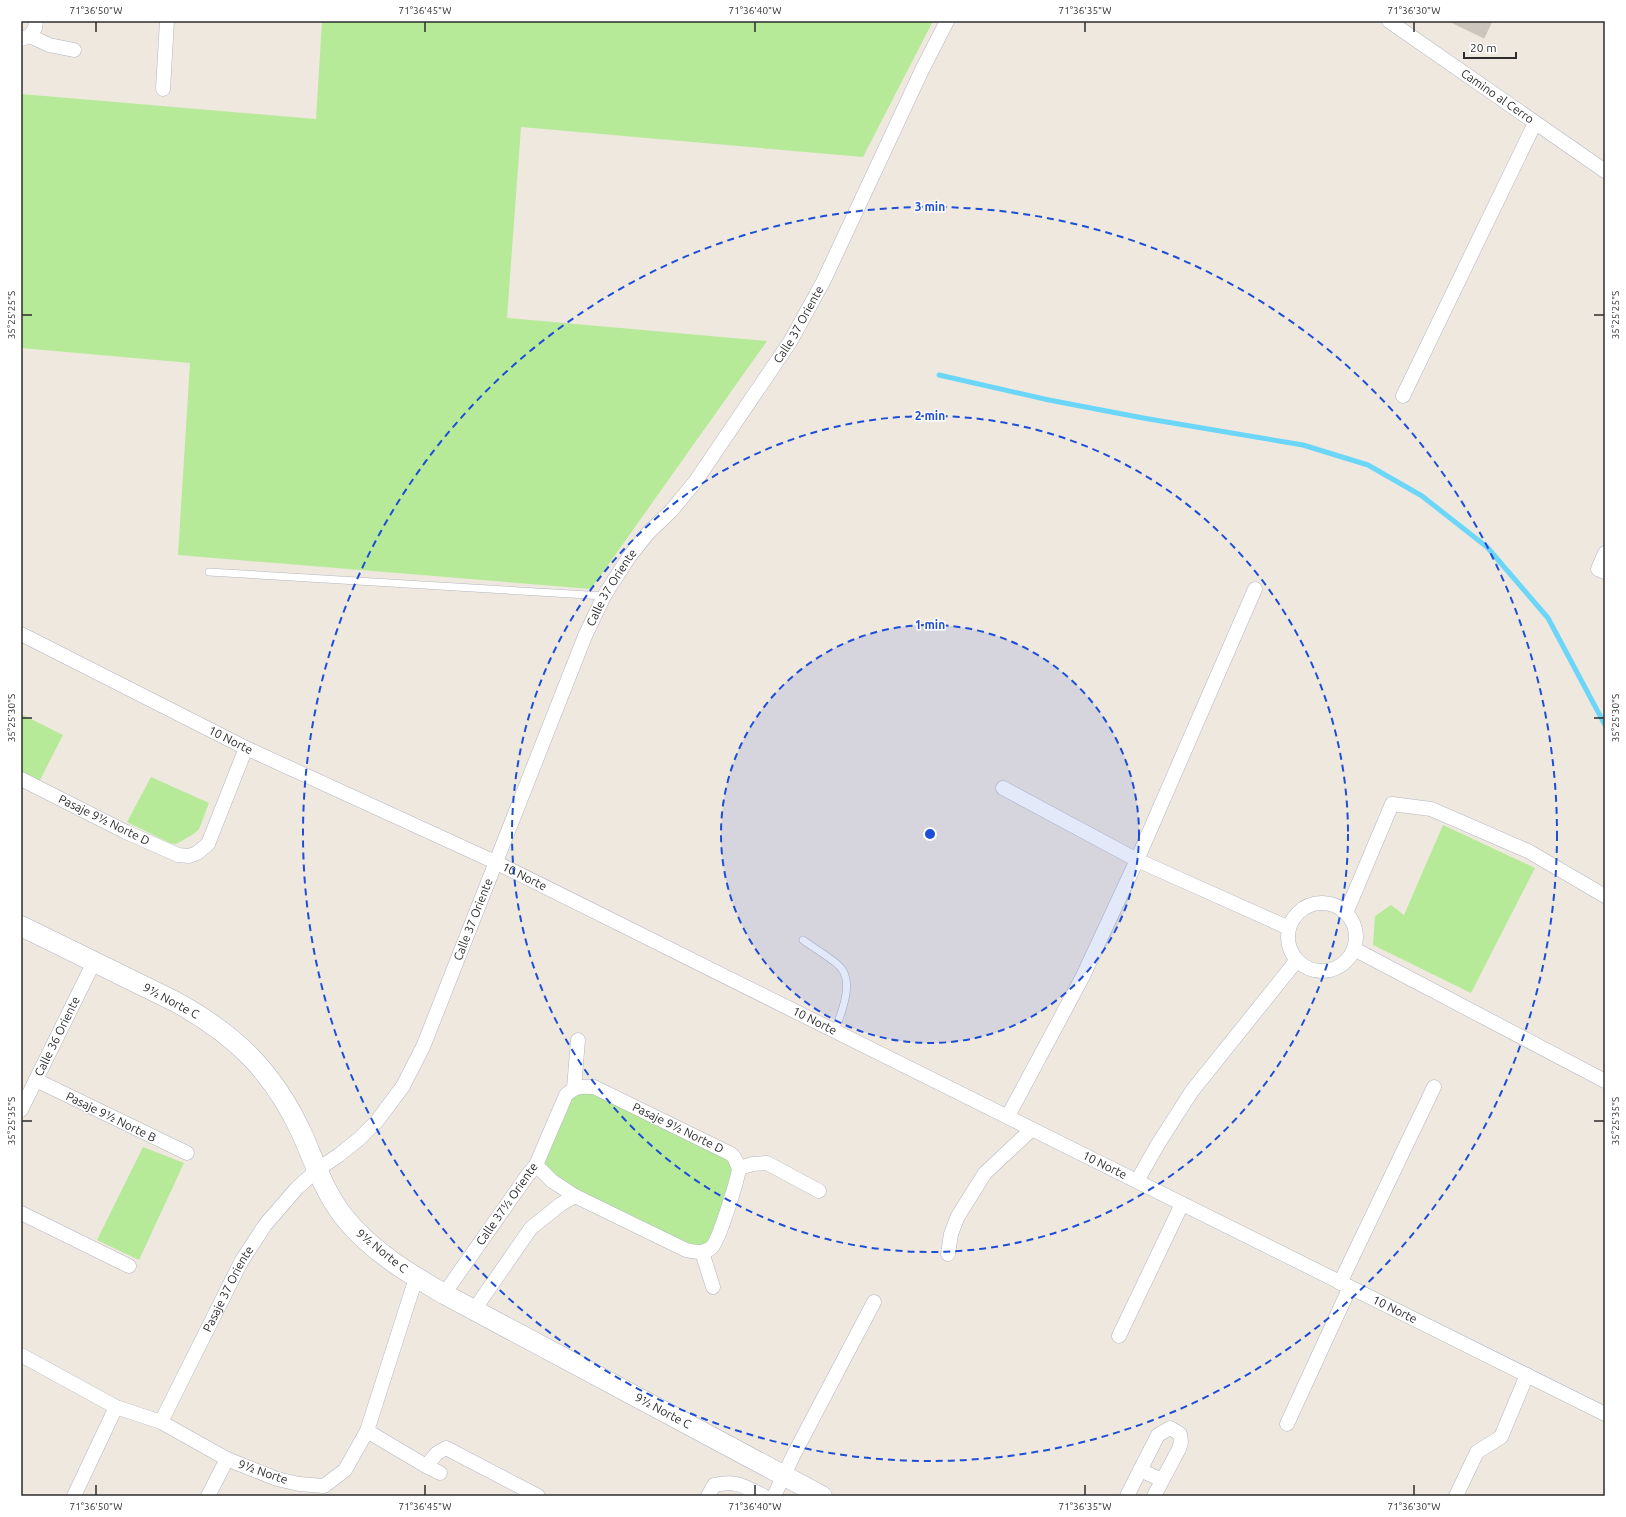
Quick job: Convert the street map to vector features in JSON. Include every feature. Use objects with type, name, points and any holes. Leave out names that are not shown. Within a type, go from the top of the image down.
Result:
[{"type":"street","points":[[36,21],[35,28],[26,37],[49,45],[74,50]]},
{"type":"street","points":[[163,89],[167,21]]},
{"type":"street","name":"Calle 37 Oriente","points":[[317,1170],[359,1139],[376,1121],[403,1086],[423,1046],[585,636],[604,596],[629,557],[648,533],[671,511],[695,482],[790,342],[823,282],[922,70],[947,21]]},
{"type":"street","name":"Camino al Cerro","points":[[1389,21],[1605,171]]},
{"type":"street","points":[[1403,396],[1535,123]]},
{"type":"street","points":[[1605,553],[1598,570],[1605,572]]},
{"type":"street","points":[[1008,1116],[1083,976],[1137,860],[1255,590]]},
{"type":"street","name":"10 Norte","points":[[21,634],[246,748],[495,862],[1605,1414]]},
{"type":"street","name":"Pasaje 9½ Norte D","points":[[21,778],[126,832],[178,855],[188,856],[197,853],[208,844],[246,748]]},
{"type":"street","points":[[1003,788],[1137,860],[1289,928]]},
{"type":"street","points":[[1346,913],[1392,804],[1431,809],[1438,812],[1528,851],[1605,896]]},
{"type":"street","points":[[1325,903],[1336,906],[1346,913],[1352,921],[1356,940],[1354,949],[1346,961],[1335,968],[1322,971],[1308,968],[1297,960],[1290,948],[1288,935],[1289,928],[1294,918],[1303,909],[1313,904],[1325,903]]},
{"type":"street","name":"9½ Norte C","points":[[21,926],[195,1012],[234,1040],[251,1056],[280,1093],[299,1128],[317,1170],[334,1203],[354,1229],[378,1251],[416,1278],[444,1294],[822,1496]]},
{"type":"street","points":[[1354,949],[1605,1081]]},
{"type":"street","points":[[1137,1181],[1158,1144],[1192,1091],[1297,960]]},
{"type":"street","name":"Calle 36 Oriente","points":[[21,1110],[94,962]]},
{"type":"street","points":[[574,1088],[578,1040]]},
{"type":"street","name":"Pasaje 9½ Norte B","points":[[36,1080],[187,1153]]},
{"type":"street","name":"Pasaje 9½ Norte D","points":[[574,1088],[584,1086],[594,1087],[731,1154],[739,1168]]},
{"type":"street","points":[[1287,1424],[1345,1285],[1434,1087]]},
{"type":"street","name":"Calle 37½ Oriente","points":[[444,1294],[536,1165],[566,1095],[574,1088]]},
{"type":"street","points":[[948,1254],[951,1234],[958,1216],[985,1173],[1032,1130]]},
{"type":"street","points":[[536,1165],[552,1181],[575,1196],[686,1250],[702,1252],[712,1247],[716,1242],[736,1184],[739,1168],[753,1164],[766,1163],[819,1191]]},
{"type":"street","name":"Pasaje 37 Oriente","points":[[161,1422],[253,1243],[278,1208],[317,1170]]},
{"type":"street","points":[[474,1310],[531,1228],[561,1204],[575,1196]]},
{"type":"street","points":[[1119,1336],[1182,1204]]},
{"type":"street","points":[[21,1213],[129,1266]]},
{"type":"street","points":[[702,1252],[713,1287]]},
{"type":"street","name":"9½ Norte","points":[[21,1355],[116,1407],[161,1422],[227,1460],[277,1479],[325,1491],[345,1470],[367,1431],[416,1278]]},
{"type":"street","points":[[774,1496],[874,1302]]},
{"type":"street","points":[[1456,1496],[1477,1452],[1501,1437],[1527,1375]]},
{"type":"street","points":[[74,1496],[116,1407]]},
{"type":"street","points":[[1127,1496],[1158,1435],[1170,1428],[1180,1434],[1181,1442],[1179,1449],[1154,1496]]},
{"type":"street","points":[[367,1431],[440,1473]]},
{"type":"street","points":[[426,1466],[437,1453],[446,1448],[538,1496]]},
{"type":"street","points":[[208,1496],[227,1460]]},
{"type":"street","points":[[1140,1470],[1162,1480]]},
{"type":"street","points":[[708,1496],[714,1485],[726,1482],[737,1483],[764,1496]]},
{"type":"lane","points":[[209,572],[604,596]]},
{"type":"lane","points":[[803,940],[841,968],[846,979],[847,991],[842,1012],[835,1030]]},
{"type":"green space","points":[[322,21],[933,21],[863,157],[521,127],[507,318],[767,341],[591,589],[178,555],[190,363],[21,348],[21,94],[316,119]]},
{"type":"green space","points":[[21,714],[63,735],[39,782],[21,773]]},
{"type":"green space","points":[[151,777],[209,803],[199,829],[195,833],[175,844],[127,822]]},
{"type":"green space","points":[[1443,825],[1535,868],[1471,993],[1373,945],[1375,916],[1391,905],[1404,915]]},
{"type":"green space","points":[[584,1086],[736,1161],[715,1242],[702,1252],[575,1196],[536,1165],[566,1095]]},
{"type":"green space","points":[[143,1147],[184,1163],[139,1260],[97,1240]]},
{"type":"building","points":[[1449,21],[1492,21],[1484,38]]},
{"type":"waterway","points":[[939,375],[1049,400],[1143,418],[1303,445],[1368,465],[1422,496],[1487,547],[1548,618],[1605,725]]}]
